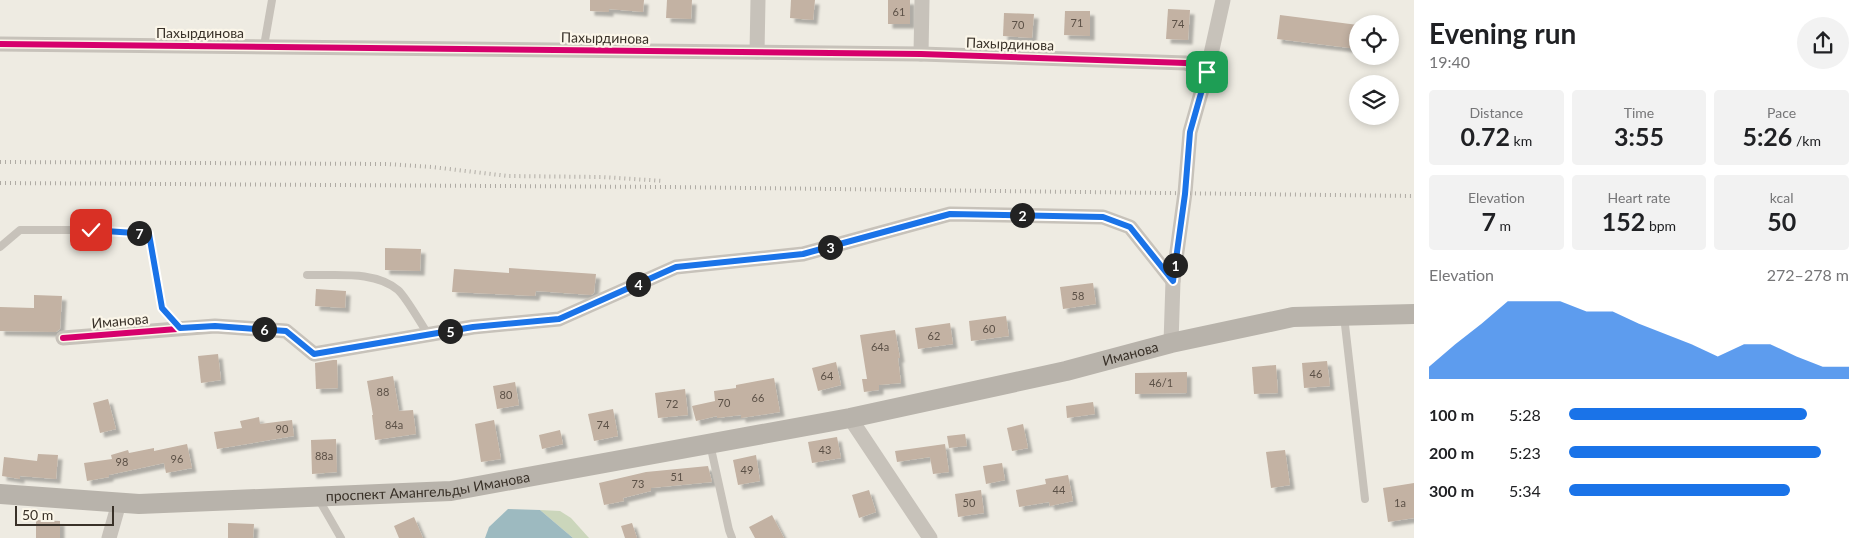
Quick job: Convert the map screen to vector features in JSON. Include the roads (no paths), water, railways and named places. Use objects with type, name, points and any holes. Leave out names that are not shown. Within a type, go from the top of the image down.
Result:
[{"type":"main road","name":"Иманова","points":[[850,418],[1066,371],[1171,343],[1293,317],[1414,314]]},
{"type":"main road","name":"проспект Амангельды Иманова","points":[[0,494],[139,504],[451,491],[850,418]]},
{"type":"street","points":[[757,52],[758,0]]},
{"type":"street","points":[[921,54],[922,0]]},
{"type":"street","points":[[1171,343],[1173,281],[1185,194],[1190,132],[1207,72],[1223,0]]},
{"type":"street","name":"Пахырдинова","points":[[0,44],[921,54],[1186,63],[1207,72]]},
{"type":"street","name":"Иманова","points":[[63,338],[215,326],[286,331],[314,354],[473,327],[559,319],[676,267],[803,254],[950,214],[1103,217],[1130,227],[1173,281]]},
{"type":"street","points":[[850,418],[930,538]]},
{"type":"street","points":[[110,538],[119,503]]},
{"type":"lane","points":[[264,46],[272,0]]},
{"type":"lane","points":[[0,247],[20,230],[91,230],[149,234],[162,308],[180,328]]},
{"type":"lane","points":[[307,275],[368,277],[383,281],[398,290],[428,334]]},
{"type":"lane","points":[[1344,316],[1364,499]]},
{"type":"lane","points":[[710,444],[732,538]]},
{"type":"lane","points":[[317,497],[341,538]]},
{"type":"water","points":[[508,509],[540,510],[573,538],[485,538],[489,527]]},
{"type":"railway","points":[[0,162],[387,164],[508,176],[602,177],[664,181]]},
{"type":"railway","points":[[0,183],[666,187],[1414,196]]}]
